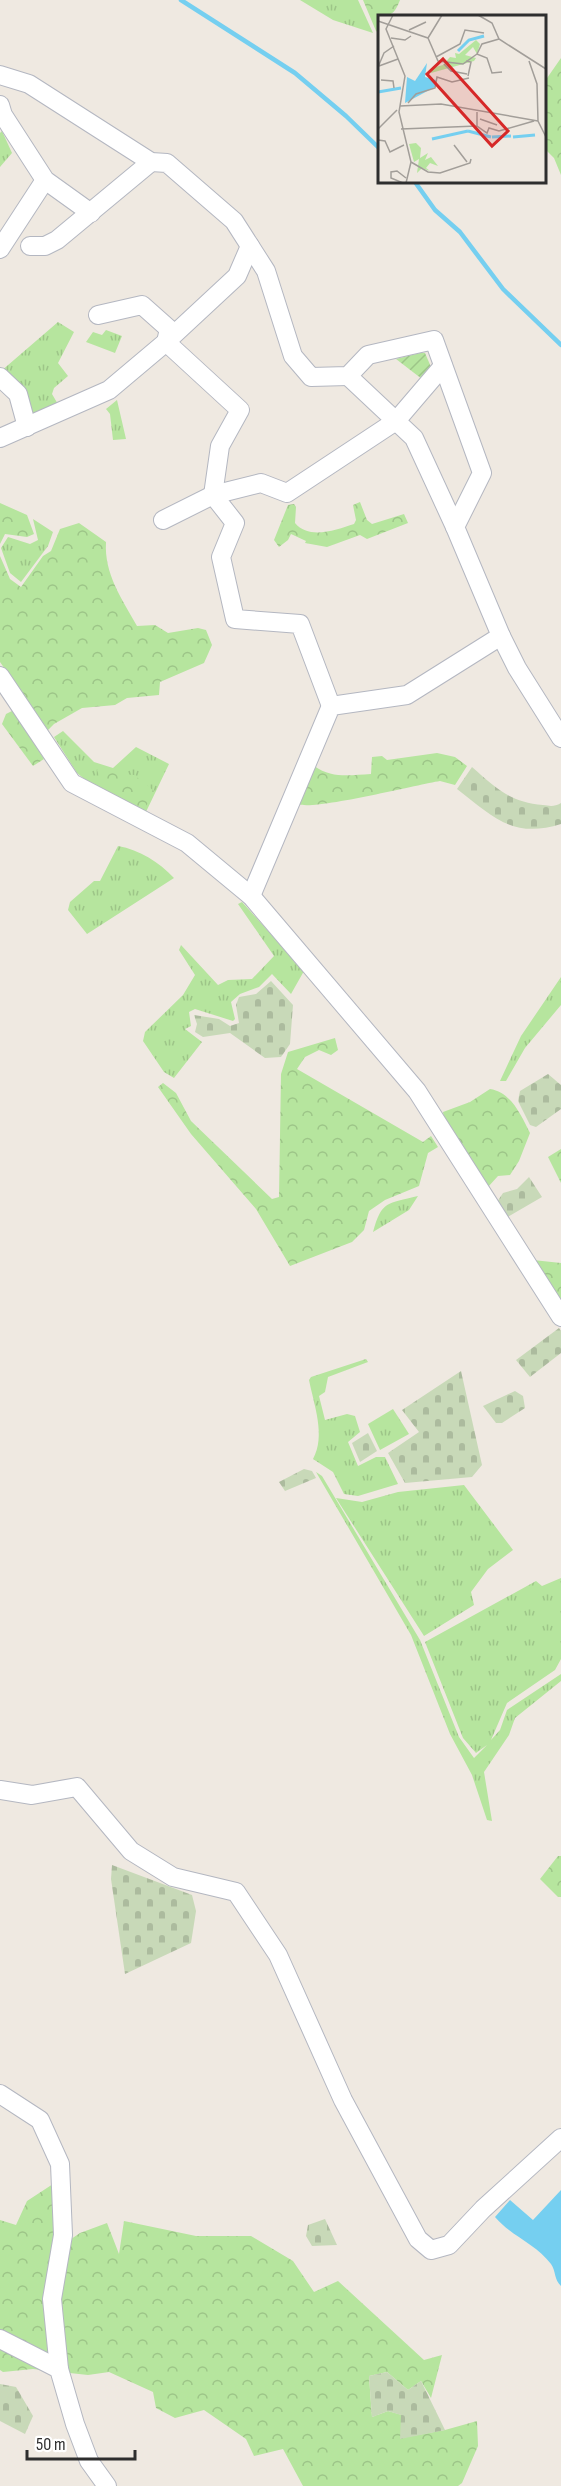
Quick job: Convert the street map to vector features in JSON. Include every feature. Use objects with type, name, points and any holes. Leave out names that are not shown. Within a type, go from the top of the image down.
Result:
[{"type":"street","points":[[0,75],[29,84],[151,162],[166,163],[234,221],[266,271],[293,356],[311,377],[348,376],[414,438],[501,636],[517,668],[561,738]]},
{"type":"street","points":[[0,105],[3,115],[45,180],[91,213]]},
{"type":"street","points":[[30,246],[45,246],[57,240],[151,162]]},
{"type":"street","points":[[0,249],[45,180]]},
{"type":"street","points":[[0,438],[109,390],[166,342],[237,276],[250,246]]},
{"type":"street","points":[[98,315],[142,305],[169,329],[166,342]]},
{"type":"street","points":[[348,376],[368,355],[434,340],[482,473],[455,527]]},
{"type":"street","points":[[166,342],[240,410],[220,446],[213,495],[235,523],[221,556],[236,619],[300,624],[331,706],[251,896]]},
{"type":"street","points":[[163,520],[213,495],[261,483],[287,494],[396,421],[443,366]]},
{"type":"street","points":[[0,377],[18,394],[27,427]]},
{"type":"street","points":[[331,706],[406,695],[501,636]]},
{"type":"street","points":[[0,676],[72,783],[186,843],[251,896],[417,1091],[561,1317]]},
{"type":"street","points":[[0,1790],[32,1795],[77,1787],[131,1851],[173,1877],[236,1892],[278,1955],[342,2100],[418,2239],[430,2250],[449,2246],[483,2209],[561,2138]]},
{"type":"street","points":[[0,2094],[40,2120],[60,2164],[63,2235],[52,2299],[58,2369],[89,2461],[107,2486]]},
{"type":"street","points":[[0,2339],[58,2369]]},
{"type":"green space","points":[[300,0],[358,0],[373,33],[333,20]]},
{"type":"green space","points":[[363,0],[400,0],[393,12],[388,15],[378,15],[378,32]]},
{"type":"green space","points":[[561,58],[561,175],[554,158],[546,150],[546,80]]},
{"type":"green space","points":[[2,131],[12,153],[0,167],[0,133]]},
{"type":"green space","points":[[58,322],[74,332],[58,363],[68,376],[54,388],[52,394],[59,406],[31,420],[0,372]]},
{"type":"green space","points":[[106,330],[122,336],[115,353],[86,342],[93,332],[102,335]]},
{"type":"green space","points":[[425,353],[431,367],[422,379],[396,359]]},
{"type":"green space","points":[[117,400],[126,439],[113,440],[110,414],[106,409]]},
{"type":"green space","points":[[360,502],[367,520],[372,524],[404,514],[408,523],[367,539],[360,535],[327,547],[305,543],[306,541],[291,534],[288,540],[279,547],[274,540],[288,505],[294,504],[296,507],[295,523],[301,528],[323,532],[354,524],[356,520],[353,505]]},
{"type":"green space","points":[[0,503],[27,515],[34,534],[27,537],[5,534],[0,544]]},
{"type":"green space","points":[[33,519],[53,532],[48,546],[21,582],[10,573],[1,548],[8,537],[30,544],[38,540]]},
{"type":"green space","points":[[79,523],[106,542],[111,576],[137,626],[155,625],[168,633],[198,628],[206,630],[212,645],[204,663],[160,682],[159,695],[127,698],[115,705],[82,708],[48,730],[0,662],[0,556],[10,579],[21,587],[43,556],[51,551],[60,529]]},
{"type":"green space","points":[[14,710],[44,759],[33,766],[2,724],[6,714]]},
{"type":"green space","points":[[63,731],[94,762],[113,768],[136,747],[169,764],[144,816],[104,795],[77,773],[54,737]]},
{"type":"green space","points":[[437,753],[455,757],[467,766],[455,785],[440,781],[343,801],[298,804],[314,766],[335,775],[371,774],[372,757],[382,756],[387,760]]},
{"type":"green space","points":[[100,766],[121,774],[134,775],[154,791],[143,812],[120,801],[104,787],[97,770]]},
{"type":"green space","points":[[472,767],[504,793],[521,801],[548,806],[561,803],[561,824],[530,829],[504,823],[493,816],[457,789]]},
{"type":"green space","points":[[118,846],[134,850],[149,858],[174,878],[87,934],[68,910],[70,902],[94,881],[100,881]]},
{"type":"green space","points":[[242,902],[304,971],[291,994],[272,974],[259,987],[240,994],[231,1002],[235,1019],[233,1021],[195,1009],[189,1012],[191,1026],[185,1029],[202,1042],[174,1078],[164,1072],[143,1041],[145,1032],[183,995],[195,975],[179,950],[181,945],[218,985],[228,980],[252,979],[274,956],[238,904]]},
{"type":"green space","points":[[561,977],[561,1005],[525,1048],[506,1081],[500,1081],[521,1036]]},
{"type":"green space","points":[[271,981],[293,1005],[290,1044],[281,1057],[265,1058],[230,1033],[203,1037],[195,1032],[197,1024],[194,1015],[219,1019],[230,1026],[239,1023],[236,1005],[239,997],[256,994]]},
{"type":"green space","points":[[335,1038],[338,1050],[331,1055],[319,1050],[305,1057],[297,1069],[423,1142],[431,1136],[438,1147],[428,1153],[419,1186],[385,1200],[369,1211],[364,1230],[352,1242],[290,1266],[256,1209],[191,1134],[158,1087],[163,1083],[176,1093],[191,1121],[272,1199],[279,1197],[281,1074],[288,1052]]},
{"type":"green space","points":[[548,1074],[561,1085],[561,1109],[536,1127],[530,1125],[518,1101],[520,1091]]},
{"type":"green space","points":[[490,1089],[510,1099],[530,1133],[519,1161],[510,1175],[498,1176],[488,1187],[444,1119],[443,1112],[470,1102]]},
{"type":"green space","points":[[561,1149],[561,1183],[548,1157]]},
{"type":"green space","points":[[529,1177],[542,1197],[506,1218],[497,1202],[503,1193],[517,1189]]},
{"type":"green space","points":[[418,1196],[409,1210],[373,1232],[379,1214],[387,1205]]},
{"type":"green space","points":[[533,1260],[561,1263],[561,1304]]},
{"type":"green space","points":[[559,1328],[561,1353],[530,1377],[516,1360]]},
{"type":"green space","points":[[366,1359],[368,1362],[328,1377],[325,1392],[319,1396],[325,1420],[347,1414],[355,1416],[360,1432],[348,1442],[358,1466],[376,1457],[385,1457],[398,1484],[358,1496],[344,1494],[333,1472],[313,1459],[317,1450],[319,1430],[309,1380],[311,1377]]},
{"type":"green space","points":[[461,1371],[482,1465],[472,1477],[405,1483],[388,1453],[419,1432],[402,1410]]},
{"type":"green space","points":[[515,1391],[523,1396],[525,1408],[502,1423],[496,1423],[483,1406]]},
{"type":"green space","points":[[393,1409],[409,1434],[380,1450],[368,1424]]},
{"type":"green space","points":[[368,1433],[377,1451],[360,1462],[352,1443]]},
{"type":"green space","points":[[304,1469],[312,1471],[316,1478],[285,1491],[279,1482]]},
{"type":"green space","points":[[316,1472],[322,1476],[420,1640],[459,1737],[474,1758],[487,1745],[476,1753],[463,1738],[425,1642],[536,1581],[542,1586],[561,1578],[561,1659],[555,1670],[507,1703],[491,1740],[500,1730],[507,1710],[561,1674],[561,1681],[515,1718],[509,1735],[484,1772],[492,1821],[487,1820],[472,1775],[450,1734],[411,1635]]},
{"type":"green space","points":[[464,1485],[513,1550],[488,1569],[471,1592],[474,1605],[424,1636],[336,1498],[362,1502],[398,1492]]},
{"type":"green space","points":[[558,1856],[561,1856],[561,1897],[558,1897],[540,1879]]},
{"type":"green space","points":[[112,1865],[192,1895],[196,1911],[191,1943],[125,1974],[111,1879]]},
{"type":"green space","points":[[53,2184],[55,2250],[80,2233],[107,2223],[119,2254],[124,2221],[196,2236],[251,2236],[293,2261],[314,2292],[338,2281],[424,2360],[442,2355],[431,2398],[421,2381],[408,2390],[387,2372],[369,2376],[372,2417],[388,2411],[402,2415],[401,2438],[477,2421],[478,2446],[462,2483],[458,2486],[303,2486],[283,2449],[254,2456],[246,2439],[204,2410],[175,2418],[156,2408],[153,2392],[109,2372],[88,2375],[33,2369],[3,2372],[0,2370],[0,2220],[16,2225],[27,2201]]},
{"type":"green space","points":[[325,2219],[337,2245],[312,2246],[306,2236],[308,2225]]},
{"type":"green space","points":[[387,2372],[408,2390],[421,2381],[445,2430],[400,2439],[401,2415],[388,2411],[372,2417],[369,2376]]},
{"type":"green space","points":[[0,2384],[16,2387],[33,2416],[25,2434],[0,2421]]},
{"type":"water","points":[[561,2190],[561,2286],[553,2267],[545,2257],[508,2230],[495,2217],[510,2200],[533,2220]]},
{"type":"waterway","points":[[181,0],[295,73],[346,116],[378,147]]},
{"type":"waterway","points":[[416,183],[435,210],[460,232],[503,289],[561,345]]}]
